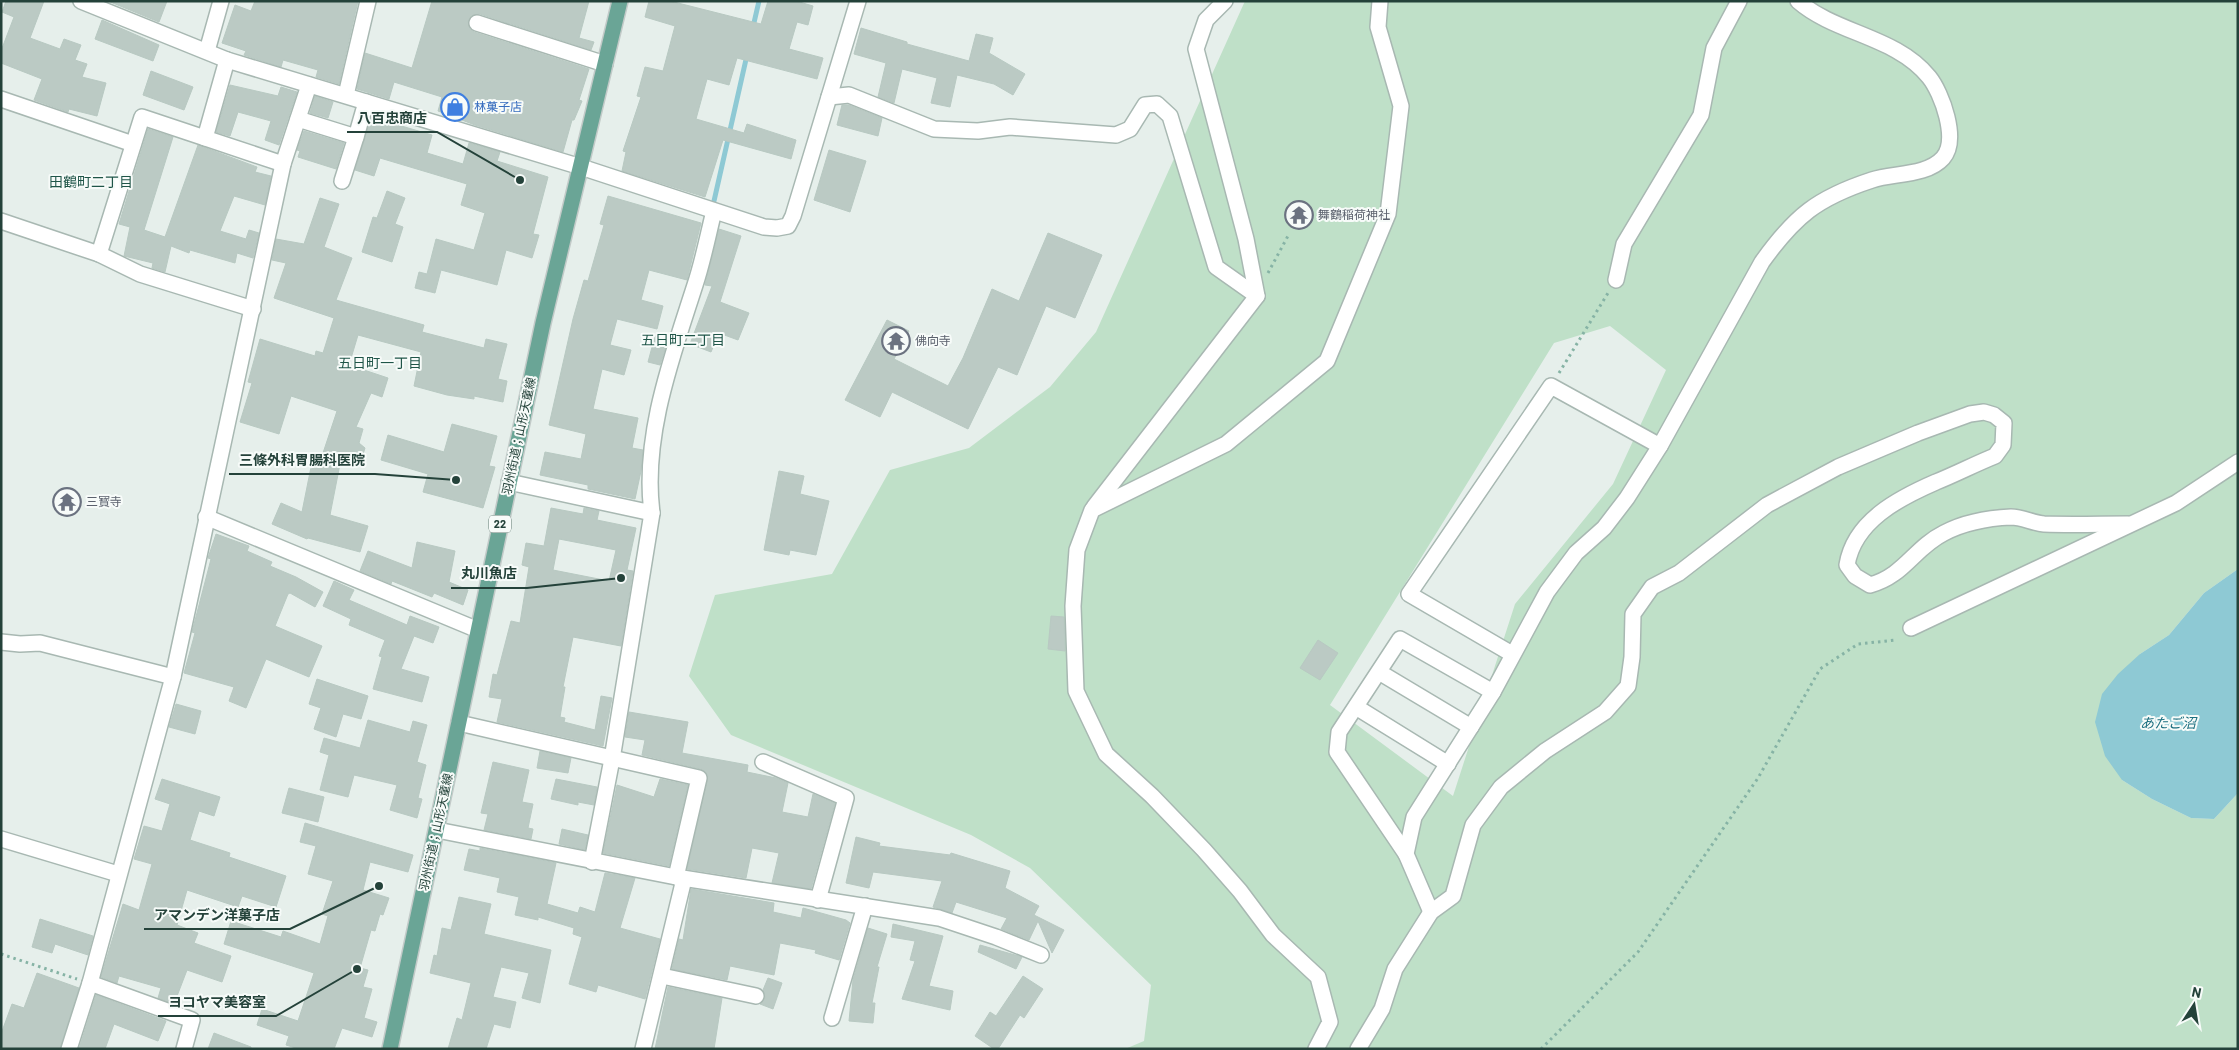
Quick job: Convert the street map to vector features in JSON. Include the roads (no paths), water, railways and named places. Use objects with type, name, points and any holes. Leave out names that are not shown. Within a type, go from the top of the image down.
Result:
[{"type":"main road","name":"羽州街道；山形天童線","points":[[390,1049],[438,830],[543,323],[620,1]]},
{"type":"street","points":[[81,1],[228,60],[580,167],[764,227],[777,228],[788,226],[793,216],[858,1]]},
{"type":"street","points":[[207,52],[220,1]]},
{"type":"street","points":[[346,95],[368,1]]},
{"type":"street","points":[[1225,1],[1206,20],[1196,49],[1246,239],[1256,296],[1092,510],[1077,550],[1073,606],[1076,691],[1106,754],[1152,796],[1204,850],[1240,891],[1273,935],[1318,977],[1330,1022],[1316,1049]]},
{"type":"street","points":[[1092,510],[1226,444],[1328,361],[1388,214],[1401,106],[1378,27],[1380,1]]},
{"type":"street","points":[[1616,280],[1624,244],[1701,115],[1714,48],[1739,1]]},
{"type":"street","points":[[1406,854],[1414,817],[1493,692],[1512,654],[1559,574],[1576,554],[1604,528],[1627,498],[1660,446],[1762,262],[1782,235],[1807,210],[1839,193],[1873,180],[1927,168],[1943,158],[1949,147],[1950,130],[1943,104],[1929,77],[1905,57],[1881,43],[1827,20],[1808,10],[1798,1]]},
{"type":"street","points":[[477,23],[605,64]]},
{"type":"street","points":[[205,138],[228,60]]},
{"type":"street","points":[[69,1049],[90,983],[173,676],[283,164],[309,84]]},
{"type":"street","points":[[830,97],[849,95],[934,129],[978,131],[1010,127],[1116,135],[1130,129],[1145,105],[1158,104],[1170,116],[1216,267],[1256,296]]},
{"type":"street","points":[[1,99],[133,144]]},
{"type":"street","points":[[342,181],[366,102]]},
{"type":"street","points":[[99,254],[142,117],[283,164]]},
{"type":"street","points":[[298,120],[356,137]]},
{"type":"street","points":[[592,862],[612,759],[652,513],[649,489],[659,405],[679,331],[695,284],[714,211]]},
{"type":"street","points":[[1,221],[99,254],[140,274],[253,309]]},
{"type":"street","points":[[1512,654],[1408,594],[1551,386],[1660,446]]},
{"type":"street","points":[[1358,1049],[1382,1009],[1395,969],[1431,912],[1453,896],[1473,825],[1501,787],[1544,751],[1605,712],[1628,686],[1632,657],[1633,614],[1652,587],[1679,573],[1767,505],[1838,467],[1918,433],[1970,414],[1984,412],[1994,415],[2004,423],[2003,445],[1995,456],[1911,492],[1893,502],[1859,535],[1849,551],[1847,565],[1855,576],[1870,585],[1880,582],[1898,573],[1920,548],[1944,533],[1964,525],[2012,517],[2043,524],[2128,524]]},
{"type":"street","points":[[1911,628],[2176,503],[2238,462]]},
{"type":"street","points":[[509,482],[652,513]]},
{"type":"street","points":[[206,517],[478,630]]},
{"type":"street","points":[[1431,912],[1406,854],[1337,752],[1340,732],[1400,639],[1493,692]]},
{"type":"street","points":[[1,642],[20,644],[40,643],[173,676]]},
{"type":"street","points":[[1379,672],[1471,727]]},
{"type":"street","points":[[1356,707],[1448,764]]},
{"type":"street","points":[[459,724],[699,778],[662,976],[643,1049]]},
{"type":"street","points":[[763,762],[846,798],[818,900]]},
{"type":"street","points":[[438,830],[680,878],[939,918],[996,937],[1040,955]]},
{"type":"street","points":[[1,838],[118,874]]},
{"type":"street","points":[[832,1018],[865,906]]},
{"type":"street","points":[[662,976],[756,996]]},
{"type":"street","points":[[90,983],[192,1020],[184,1049]]},
{"type":"water","name":"あたご沼","points":[[2238,569],[2238,793],[2214,819],[2191,818],[2152,799],[2122,780],[2105,756],[2095,722],[2102,694],[2118,674],[2140,654],[2169,635],[2204,593]]},
{"type":"waterway","points":[[753,27],[759,1]]},
{"type":"waterway","points":[[714,201],[747,55]]},
{"type":"place","name":"林菓子店","points":[[455,107]]},
{"type":"place","name":"八百忠商店","points":[[520,180]]},
{"type":"place","name":"舞鶴稲荷神社","points":[[1299,215]]},
{"type":"place","name":"佛向寺","points":[[896,341]]},
{"type":"place","name":"三條外科胃腸科医院","points":[[456,480]]},
{"type":"place","name":"三寳寺","points":[[67,502]]},
{"type":"place","name":"丸川魚店","points":[[621,578]]},
{"type":"place","name":"アマンデン洋菓子店","points":[[379,886]]},
{"type":"place","name":"ヨコヤマ美容室","points":[[357,969]]},
{"type":"district","name":"田鶴町二丁目","points":[[91,182]]},
{"type":"district","name":"五日町二丁目","points":[[683,340]]},
{"type":"district","name":"五日町一丁目","points":[[380,363]]}]
